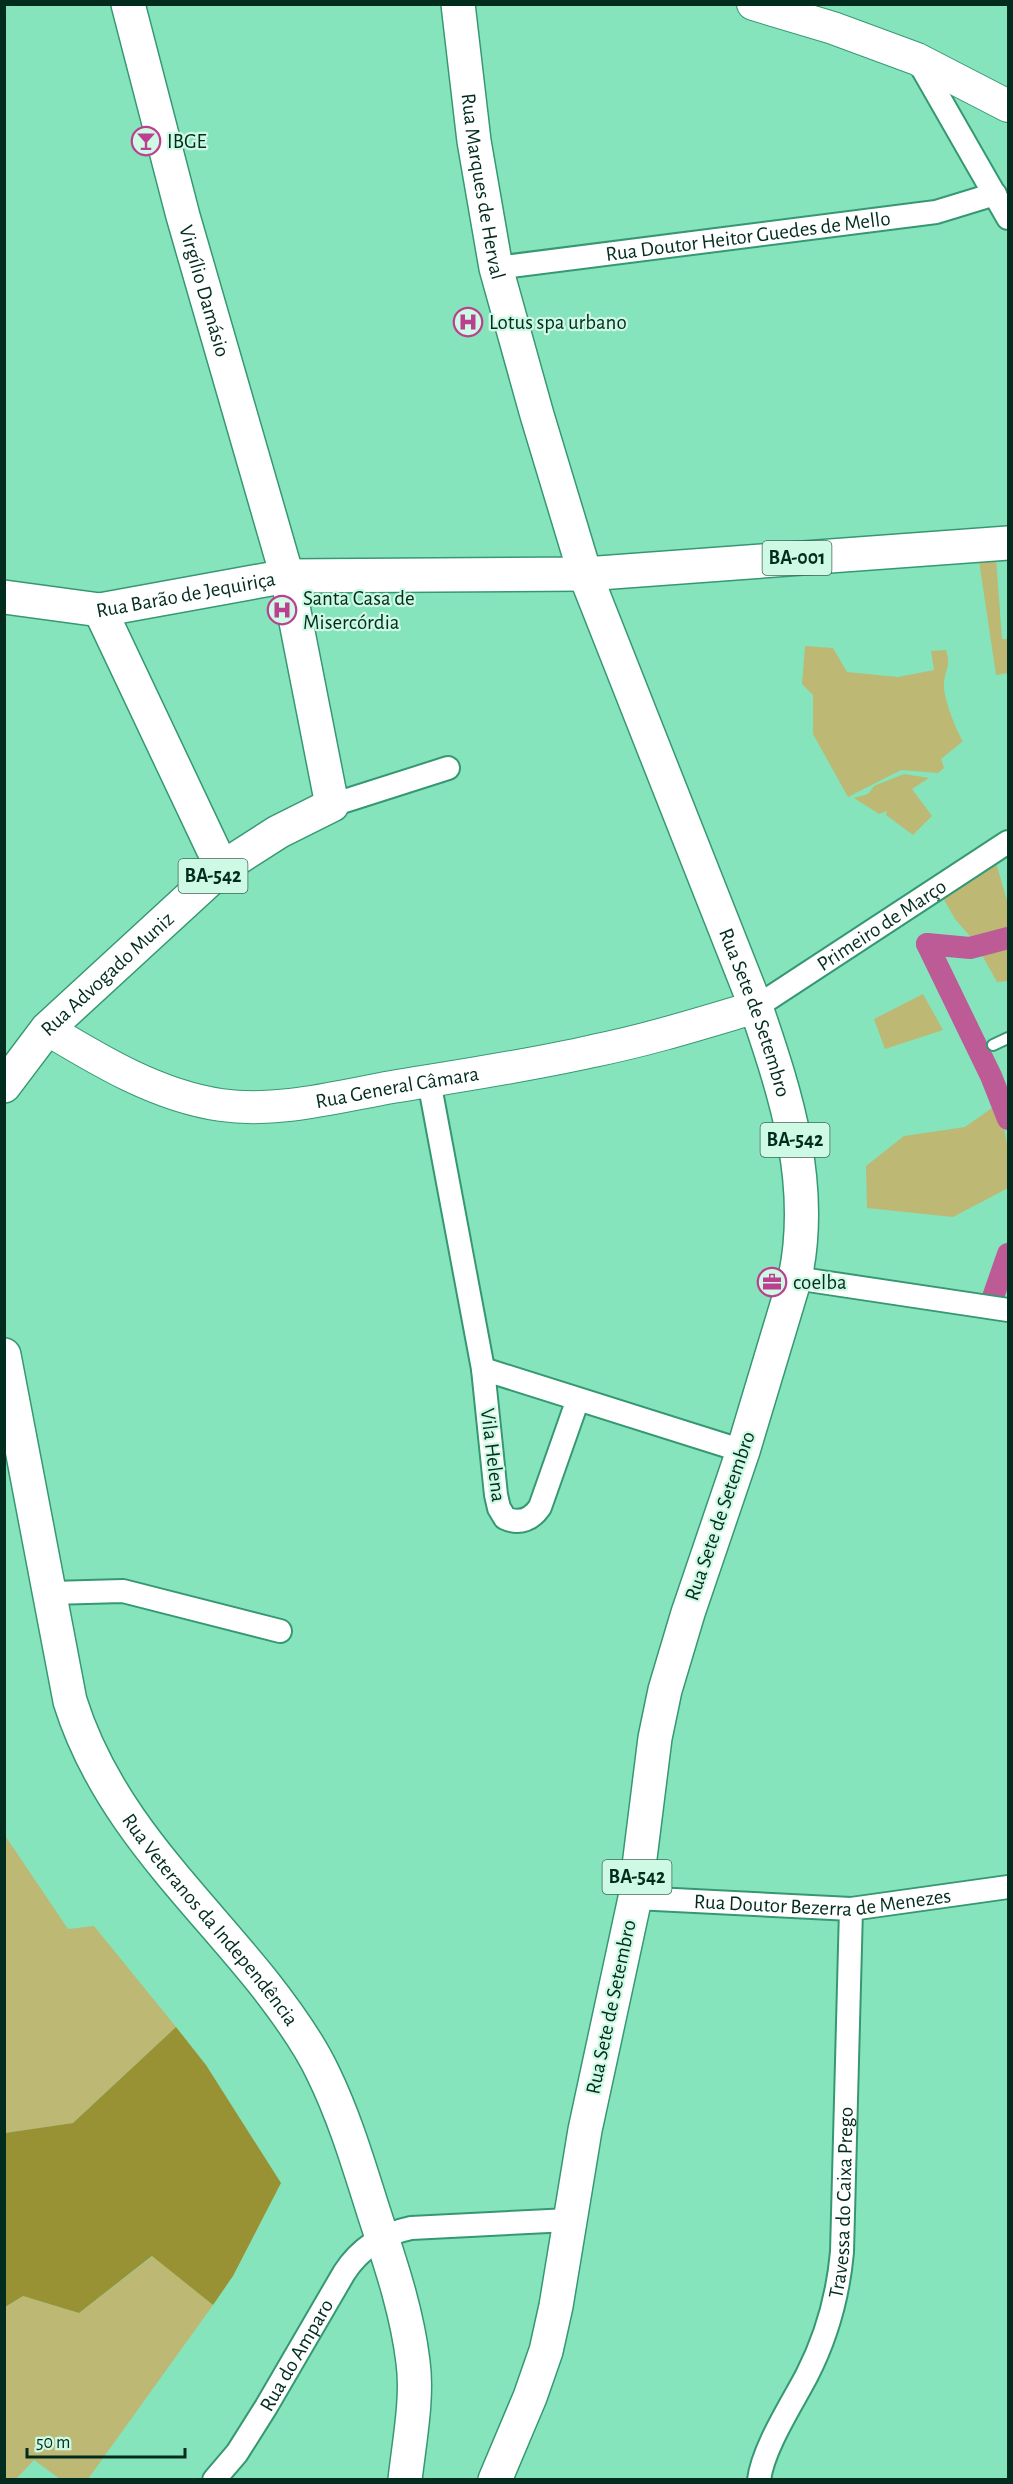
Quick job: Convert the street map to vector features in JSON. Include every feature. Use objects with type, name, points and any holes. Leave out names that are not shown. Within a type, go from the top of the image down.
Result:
[{"type":"main road","name":"Virgílio Damásio","points":[[128,4],[183,216],[287,576],[332,805]]},
{"type":"main road","name":"Rua Marques de Herval","points":[[458,4],[474,141],[496,268],[585,574]]},
{"type":"main road","name":"BA-001","points":[[585,574],[1008,543]]},
{"type":"main road","name":"Rua Barão de Jequiriça","points":[[4,597],[100,610],[287,576],[585,574]]},
{"type":"main road","name":"Rua Sete de Setembro","points":[[495,2480],[530,2397],[546,2351],[556,2306],[585,2130],[635,1898],[655,1738],[665,1690],[688,1613],[743,1451],[795,1278],[802,1229],[801,1173],[786,1099],[756,1007],[585,574]]},
{"type":"main road","name":"BA-542","points":[[100,610],[222,868]]},
{"type":"main road","name":"Rua Advogado Muniz","points":[[7,1080],[47,1029],[222,868],[278,832],[332,805]]},
{"type":"main road","name":"Rua Veteranos da Independência","points":[[4,1354],[70,1701],[80,1732],[114,1796],[157,1859],[263,1983],[305,2041],[323,2072],[341,2113],[382,2238],[407,2324],[414,2364],[405,2480]]},
{"type":"street","points":[[753,4],[833,27],[917,59],[1008,105]]},
{"type":"street","points":[[917,59],[1008,218]]},
{"type":"street","name":"Rua Doutor Heitor Guedes de Mello","points":[[496,268],[936,212],[995,194]]},
{"type":"street","points":[[332,805],[448,768]]},
{"type":"street","name":"Primeiro de Março","points":[[756,1007],[1008,842]]},
{"type":"street","name":"Rua General Câmara","points":[[47,1029],[101,1061],[150,1084],[195,1100],[220,1105],[277,1107],[592,1052],[664,1035],[756,1007]]},
{"type":"street","points":[[429,1081],[483,1369]]},
{"type":"street","points":[[795,1278],[1008,1310]]},
{"type":"street","name":"Vila Helena","points":[[578,1399],[540,1507],[534,1515],[524,1520],[510,1520],[502,1515],[496,1495],[483,1369],[743,1451]]},
{"type":"street","points":[[51,1593],[123,1591],[280,1631]]},
{"type":"street","name":"Rua Doutor Bezerra de Menezes","points":[[635,1898],[851,1909],[1008,1887]]},
{"type":"street","name":"Travessa do Caixa Prego","points":[[759,2480],[767,2453],[818,2353],[836,2301],[840,2279],[851,1909]]},
{"type":"street","name":"Rua do Amparo","points":[[214,2480],[237,2453],[266,2408],[350,2264],[360,2251],[400,2230],[427,2226],[569,2220]]},
{"type":"lane","points":[[993,1045],[1008,1038]]},
{"type":"shaded area","points":[[996,558],[1002,639],[1008,639],[1008,673],[996,675],[979,561]]},
{"type":"shaded area","points":[[805,646],[833,648],[847,672],[898,677],[934,670],[931,651],[946,650],[948,663],[944,682],[945,695],[953,721],[963,741],[941,759],[944,768],[938,773],[901,770],[848,797],[813,734],[813,695],[802,684]]},
{"type":"shaded area","points":[[904,774],[929,778],[912,789],[932,816],[913,835],[886,815],[887,811],[879,814],[854,798],[868,794],[874,786]]},
{"type":"shaded area","points":[[986,861],[997,866],[1008,904],[1008,930],[976,943],[955,919],[939,891]]},
{"type":"shaded area","points":[[1008,938],[1008,981],[997,982],[978,948]]},
{"type":"shaded area","points":[[923,994],[943,1030],[885,1049],[874,1019]]},
{"type":"shaded area","points":[[999,1103],[1008,1148],[1008,1188],[953,1217],[867,1208],[866,1166],[904,1136],[965,1127]]},
{"type":"shaded area","points":[[4,1834],[68,1929],[94,1926],[176,2027],[73,2123],[5,2133]]},
{"type":"shaded area","points":[[176,2027],[206,2065],[281,2183],[233,2276],[213,2305],[152,2256],[79,2313],[23,2296],[5,2307],[5,2133],[73,2123]]},
{"type":"shaded area","points":[[153,2256],[213,2305],[88,2479],[60,2479],[34,2460],[16,2479],[5,2480],[5,2307],[23,2296],[79,2313]]},
{"type":"waterway","points":[[927,944],[970,948],[1008,938]]},
{"type":"waterway","points":[[927,944],[991,1076],[1008,1119]]},
{"type":"waterway","points":[[992,1300],[1008,1254]]},
{"type":"place","name":"IBGE","points":[[146,141]]},
{"type":"place","name":"Lotus spa urbano","points":[[468,322]]},
{"type":"place","name":"Santa Casa de Misercórdia","points":[[282,610]]},
{"type":"place","name":"coelba","points":[[772,1282]]}]
